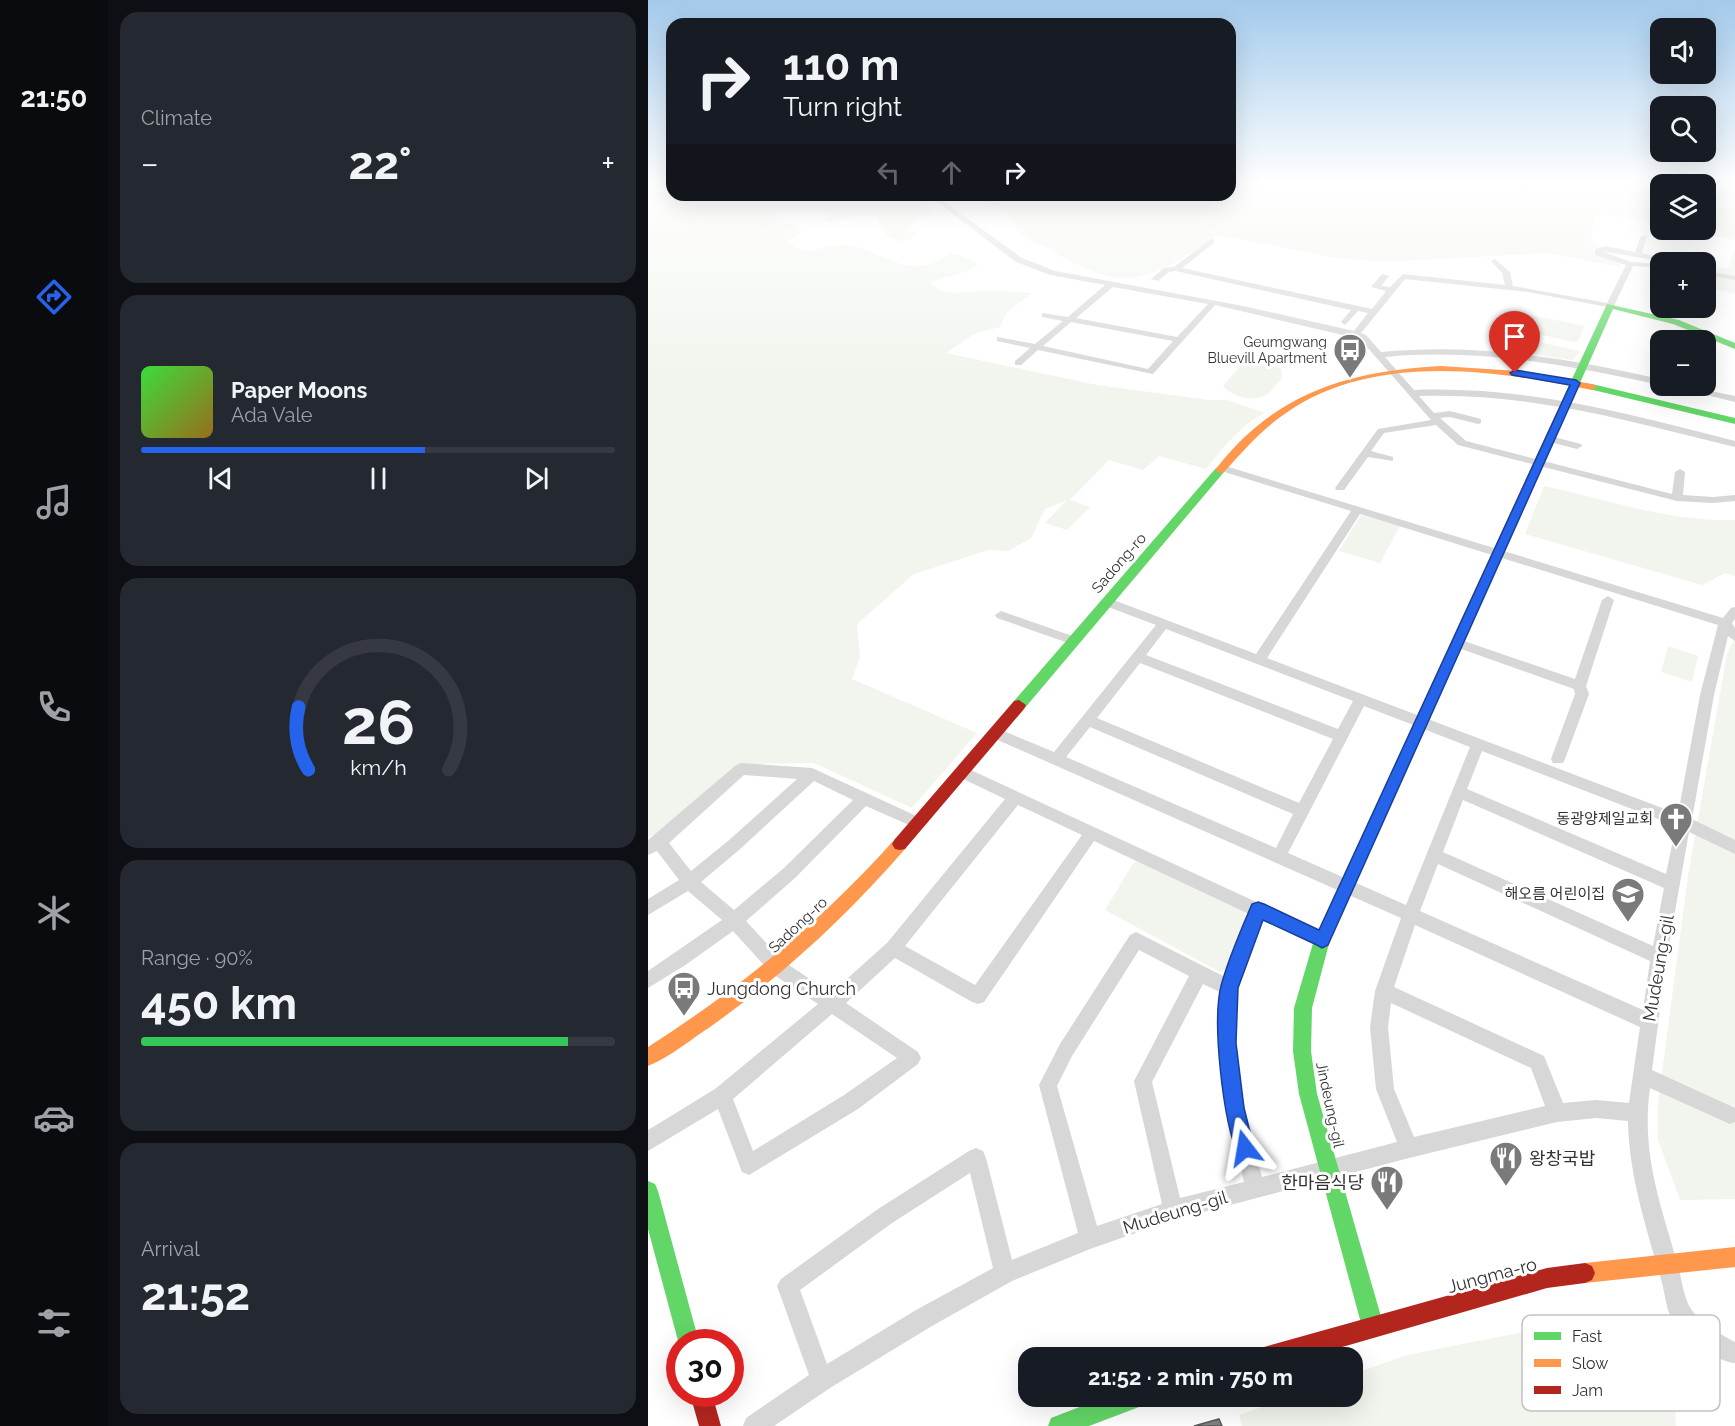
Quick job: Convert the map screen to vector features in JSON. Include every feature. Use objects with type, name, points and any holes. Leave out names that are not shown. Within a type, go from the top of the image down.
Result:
[{"type":"street","points":[[1005,250],[1019,260],[1053,273],[1364,337],[1435,419],[1462,442],[1539,464],[1677,498],[1713,500],[1735,498]]},
{"type":"street","points":[[1176,269],[1200,250]]},
{"type":"street","points":[[1599,250],[1598,253],[1630,264],[1650,266]]},
{"type":"street","points":[[1495,261],[1506,272],[1510,281],[1509,287]]},
{"type":"street","name":"Jindeung-gil","points":[[1373,1327],[1308,1094],[1302,1051],[1303,1008],[1322,940],[1630,264]]},
{"type":"street","points":[[1155,279],[1167,270],[1176,269],[1373,312]]},
{"type":"street","points":[[1716,275],[1735,278]]},
{"type":"street","points":[[1385,276],[1375,287],[1391,290]]},
{"type":"street","points":[[1356,334],[1403,276],[1509,287],[1576,303],[1610,306],[1676,322],[1735,346]]},
{"type":"street","points":[[1018,363],[1111,284]]},
{"type":"street","points":[[1000,339],[1150,372],[1212,304]]},
{"type":"street","points":[[1346,322],[1356,308]]},
{"type":"street","points":[[1045,315],[1181,340]]},
{"type":"street","points":[[1380,355],[1464,350],[1530,355],[1650,380]]},
{"type":"street","name":"Sadong-ro","points":[[648,1057],[706,1020],[777,967],[818,932],[864,886],[1222,468],[1258,431],[1296,403],[1347,382],[1396,373],[1475,370],[1538,376],[1576,383],[1735,421]]},
{"type":"street","points":[[1413,393],[1475,391],[1522,394],[1735,444]]},
{"type":"street","points":[[1716,395],[1735,399]]},
{"type":"street","points":[[1340,488],[1381,431],[1450,414],[1478,421]]},
{"type":"street","points":[[1550,439],[1577,446]]},
{"type":"street","points":[[1366,453],[1389,459]]},
{"type":"street","points":[[1222,468],[1499,551],[1725,623],[1735,638]]},
{"type":"street","points":[[1677,498],[1680,472]]},
{"type":"street","points":[[1258,660],[1358,508]]},
{"type":"street","points":[[1558,759],[1582,694],[1579,686],[1608,600]]},
{"type":"street","points":[[1107,602],[1685,823],[1735,847]]},
{"type":"street","points":[[1725,623],[1735,611]]},
{"type":"street","points":[[1001,615],[1074,641]]},
{"type":"street","name":"Mudeung-gil","points":[[1682,1315],[1647,1194],[1638,1150],[1637,1113],[1641,1074],[1672,884],[1707,695],[1725,623]]},
{"type":"street","points":[[1057,759],[1164,624]]},
{"type":"street","points":[[1457,643],[1579,686]]},
{"type":"street","points":[[1138,657],[1341,736]]},
{"type":"street","points":[[1279,856],[1361,699]]},
{"type":"street","points":[[1088,720],[1302,811]]},
{"type":"street","points":[[996,733],[1347,886],[1649,1022]]},
{"type":"street","points":[[1409,1148],[1385,1089],[1379,1027],[1387,973],[1478,744]]},
{"type":"street","points":[[722,1096],[749,1166],[851,1102],[912,1058],[777,967],[735,921],[691,883],[653,845],[741,769],[812,774],[918,823]]},
{"type":"street","points":[[962,772],[1322,940]]},
{"type":"street","points":[[648,908],[691,883],[727,853],[812,774]]},
{"type":"street","points":[[1459,792],[1672,884]]},
{"type":"street","points":[[648,1140],[722,1096],[832,1004],[893,948],[1016,796]]},
{"type":"street","points":[[648,980],[683,959],[735,921],[789,875],[865,797]]},
{"type":"street","points":[[893,948],[978,996],[1092,832]]},
{"type":"street","points":[[1434,855],[1659,957]]},
{"type":"street","points":[[1254,1188],[1235,1108],[1227,1043],[1229,988],[1258,910]]},
{"type":"street","points":[[1090,1239],[1048,1085],[1066,1050],[1136,940],[1229,988]]},
{"type":"street","points":[[1173,1210],[1143,1081],[1200,973]]},
{"type":"street","points":[[1384,991],[1538,1062],[1557,1113]]},
{"type":"street","points":[[1641,1074],[1730,1115]]},
{"type":"street","name":"Mudeung-gil","points":[[754,1426],[822,1380],[924,1318],[1005,1273],[1090,1239],[1173,1210],[1328,1168],[1557,1113],[1596,1109],[1637,1113]]},
{"type":"street","points":[[822,1380],[788,1286],[885,1216],[976,1158],[1005,1273]]},
{"type":"street","points":[[648,1191],[685,1329]]},
{"type":"street","name":"Jungma-ro","points":[[1303,1347],[1546,1278],[1735,1257]]},
{"type":"street","name":"Mudeung-gil","points":[[1720,1346],[1733,1353]]},
{"type":"street","points":[[705,1407],[710,1426]]},
{"type":"street","points":[[1068,1424],[1111,1407]]},
{"type":"shaded area","points":[[648,250],[865,250],[910,266],[929,264],[951,254],[957,255],[978,264],[967,271],[930,283],[936,288],[949,292],[1032,293],[1007,312],[1000,327],[974,334],[946,353],[1097,385],[1209,400],[1227,400],[1265,413],[1240,430],[1206,469],[1159,456],[1143,470],[1109,460],[1073,497],[1068,499],[1090,507],[1067,530],[1045,523],[1067,500],[1045,509],[1031,538],[1008,551],[988,550],[914,574],[857,624],[860,657],[852,679],[977,733],[912,808],[814,763],[737,764],[660,831],[648,838]]},
{"type":"shaded area","points":[[1050,250],[1196,250],[1161,269],[1137,277],[1116,277],[1095,272]]},
{"type":"shaded area","points":[[1292,250],[1593,250],[1594,253],[1622,263],[1619,267],[1549,253],[1382,262],[1331,257]]},
{"type":"shaded area","points":[[1735,250],[1735,294],[1716,289],[1716,269],[1729,268]]},
{"type":"shaded area","points":[[1511,311],[1585,326],[1578,341],[1574,342],[1502,327]]},
{"type":"shaded area","points":[[1520,338],[1580,351],[1573,360],[1511,351],[1506,348],[1512,339]]},
{"type":"shaded area","points":[[1257,363],[1281,368],[1282,378],[1267,395],[1259,398],[1242,397],[1231,393],[1223,386],[1241,365]]},
{"type":"shaded area","points":[[1544,486],[1663,514],[1711,520],[1735,520],[1735,576],[1725,573],[1702,585],[1525,534]]},
{"type":"shaded area","points":[[1361,515],[1400,526],[1380,563],[1339,551]]},
{"type":"shaded area","points":[[1735,637],[1735,1199],[1680,1200],[1658,1140],[1658,1103],[1688,876],[1727,654]]},
{"type":"shaded area","points":[[1668,646],[1698,656],[1692,682],[1661,672]]},
{"type":"shaded area","points":[[1141,860],[1244,910],[1246,919],[1229,968],[1220,972],[1105,910],[1134,862]]},
{"type":"shaded area","points":[[1522,1332],[1522,1411],[1675,1411],[1676,1426],[1242,1426],[1239,1415],[1262,1407],[1363,1407],[1363,1370],[1407,1355]]},
{"type":"building","points":[[1219,1419],[1222,1426],[1194,1426]]},
{"type":"traffic: fast","points":[[1570,394],[1610,306],[1676,322],[1735,346]]},
{"type":"traffic: fast","points":[[1592,387],[1735,421]]},
{"type":"traffic: fast","points":[[1019,705],[1220,470]]},
{"type":"traffic: fast","points":[[1373,1327],[1308,1094],[1302,1051],[1303,1008],[1322,940],[1403,762]]},
{"type":"traffic: fast","points":[[648,1191],[685,1329]]},
{"type":"traffic: fast","points":[[1059,1426],[1110,1407]]},
{"type":"traffic: slow","points":[[1220,470],[1255,433],[1284,409],[1329,387],[1366,377],[1403,371],[1480,370],[1592,387]]},
{"type":"traffic: slow","points":[[1403,762],[1570,394]]},
{"type":"traffic: slow","points":[[648,1057],[717,1011],[783,960],[844,905],[900,844]]},
{"type":"traffic: slow","points":[[1585,1273],[1735,1257]]},
{"type":"traffic: jam","points":[[900,844],[1019,705]]},
{"type":"traffic: jam","points":[[1303,1347],[1547,1278],[1585,1273]]},
{"type":"traffic: jam","points":[[705,1407],[710,1426]]},
{"type":"place","name":"Geumgwang Bluevill Apartment","points":[[1350,379]]},
{"type":"place","name":"동광양제일교회","points":[[1676,848]]},
{"type":"place","name":"해오름 어린이집","points":[[1628,923]]},
{"type":"place","name":"Jungdong Church","points":[[684,1017]]},
{"type":"place","name":"왕창국밥","points":[[1506,1187]]},
{"type":"place","name":"한마음식당","points":[[1387,1211]]},
{"type":"route","points":[[1245,1148],[1235,1108],[1227,1043],[1229,988],[1258,910],[1322,940],[1576,383],[1515,373]]}]
